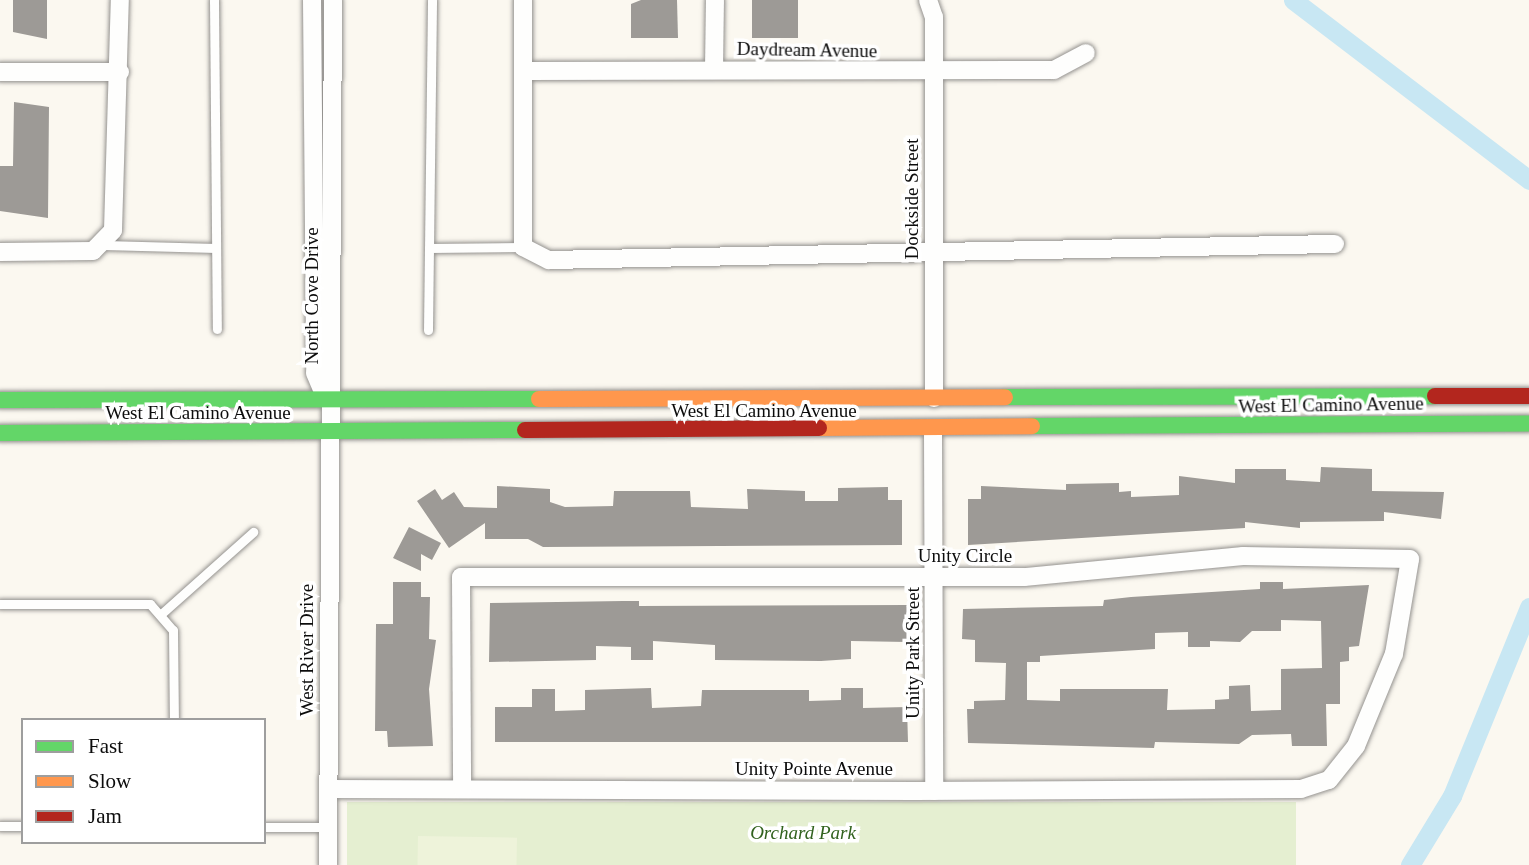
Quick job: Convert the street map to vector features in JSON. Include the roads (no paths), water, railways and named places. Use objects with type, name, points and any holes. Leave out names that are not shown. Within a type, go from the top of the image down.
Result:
[{"type":"main road","name":"West El Camino Avenue","points":[[0,400],[1529,396]]},
{"type":"main road","name":"West El Camino Avenue","points":[[0,433],[933,432],[1529,423]]},
{"type":"street","points":[[0,252],[93,251],[104,245],[118,207],[120,0]]},
{"type":"street","name":"North Cove Drive","points":[[312,0],[315,373],[326,399]]},
{"type":"street","name":"North Cove Drive","points":[[326,399],[334,374],[333,0]]},
{"type":"street","points":[[523,0],[523,247],[549,260],[1335,244]]},
{"type":"street","points":[[714,69],[715,0]]},
{"type":"street","name":"Dockside Street","points":[[928,0],[933,72],[934,398]]},
{"type":"street","name":"Daydream Avenue","points":[[524,71],[1054,70],[1086,54]]},
{"type":"street","points":[[0,72],[120,72]]},
{"type":"street","name":"West River Drive","points":[[326,399],[328,865]]},
{"type":"street","name":"Unity Park Street","points":[[933,432],[934,791]]},
{"type":"street","name":"Unity Circle","points":[[462,789],[461,577],[1024,577],[1243,556],[1410,559],[1394,654],[1352,755],[1329,780],[1301,789]]},
{"type":"street","name":"Unity Pointe Avenue","points":[[328,789],[1301,789]]},
{"type":"lane","points":[[214,0],[217,329]]},
{"type":"lane","points":[[428,330],[432,0]]},
{"type":"lane","points":[[104,245],[216,248]]},
{"type":"lane","points":[[429,248],[523,247]]},
{"type":"lane","points":[[160,615],[253,532]]},
{"type":"lane","points":[[0,604],[150,604],[173,630],[174,718]]},
{"type":"lane","points":[[0,826],[21,826]]},
{"type":"lane","points":[[266,827],[328,827]]},
{"type":"waterway","points":[[1293,0],[1529,180]]},
{"type":"waterway","points":[[1410,865],[1452,796],[1529,607]]},
{"type":"park label","name":"Orchard Park","points":[[803,833]]}]
